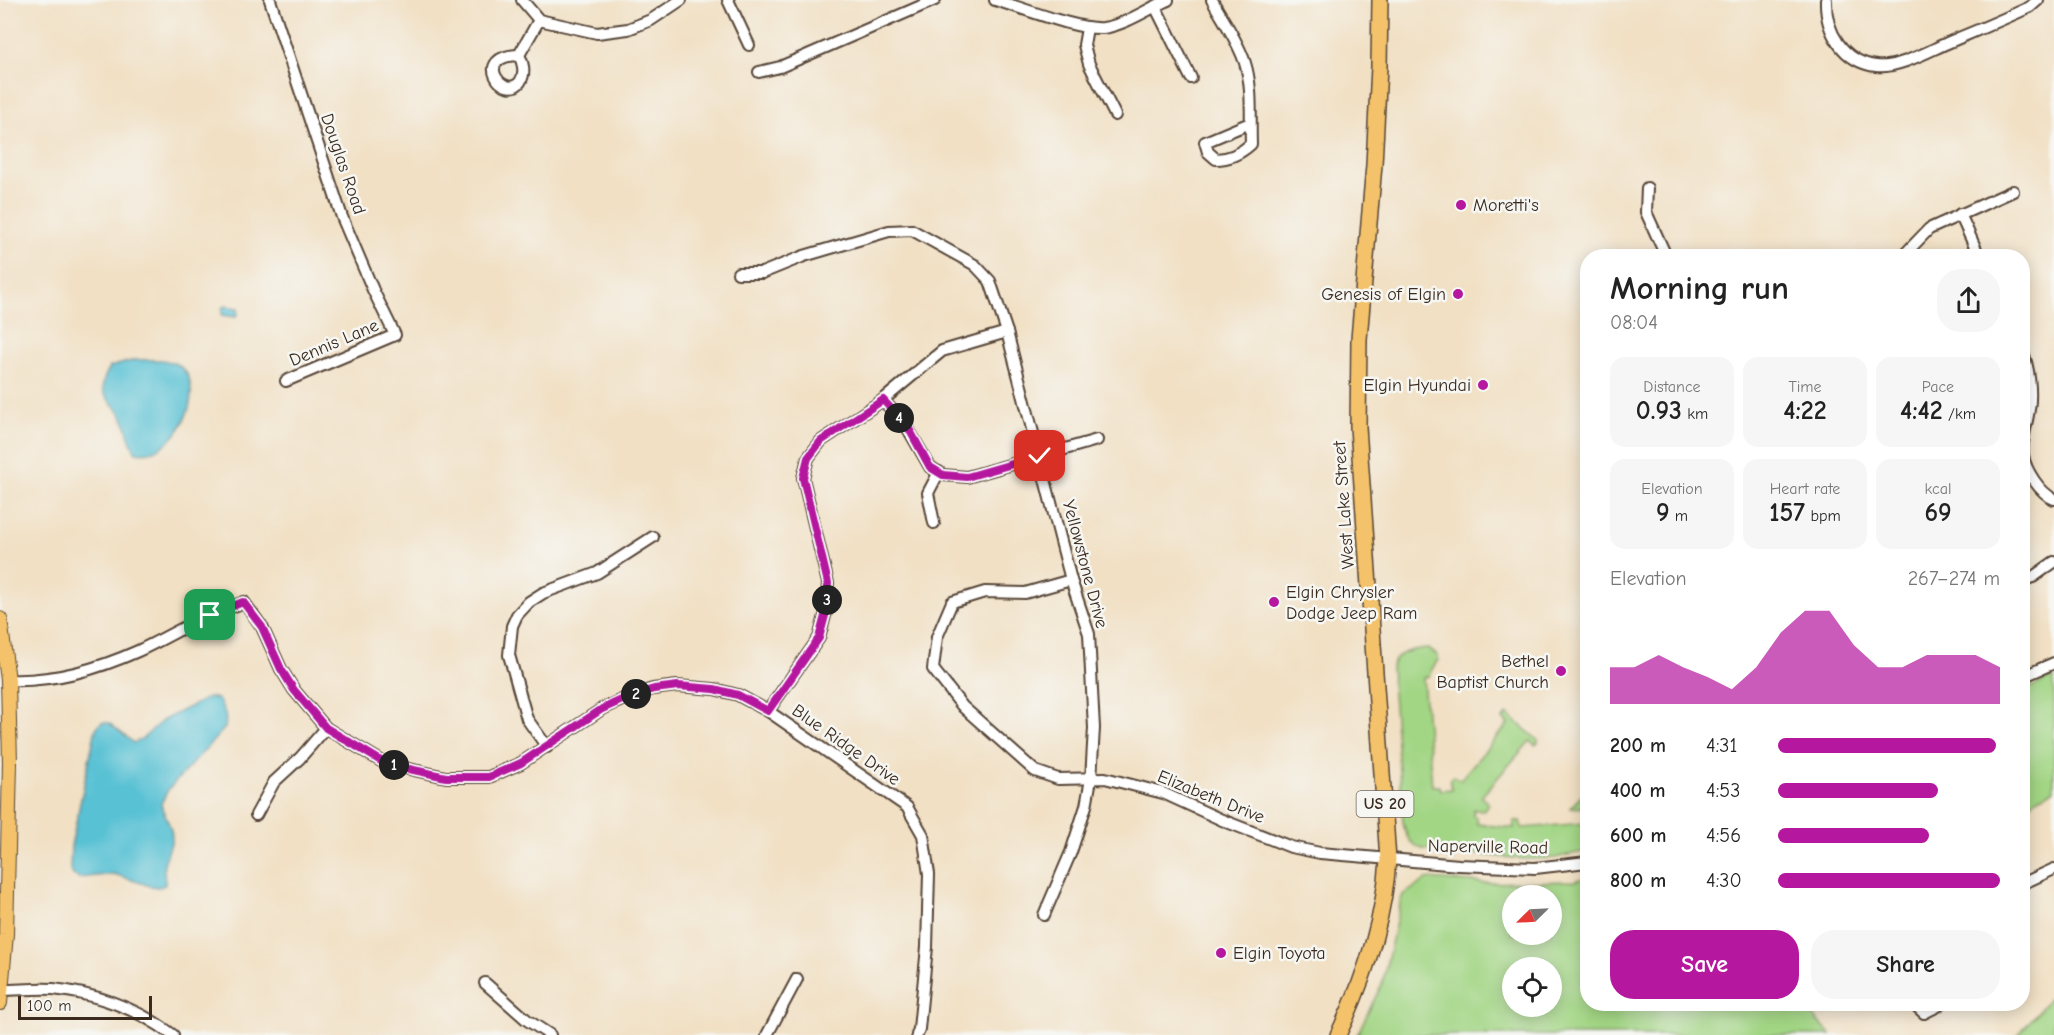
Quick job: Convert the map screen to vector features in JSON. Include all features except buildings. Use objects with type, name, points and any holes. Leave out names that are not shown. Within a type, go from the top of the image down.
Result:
[{"type":"highway","name":"West Lake Street","points":[[1338,1035],[1378,930],[1387,881],[1388,860],[1358,427],[1359,339],[1374,165],[1380,0]]},
{"type":"main road","points":[[0,619],[8,680],[10,763],[1,997]]},
{"type":"street","name":"Douglas Road","points":[[270,0],[342,217],[395,335]]},
{"type":"street","points":[[522,0],[539,20],[597,33],[628,29],[651,20],[681,0]]},
{"type":"street","points":[[728,0],[749,45]]},
{"type":"street","points":[[759,72],[780,67],[935,0]]},
{"type":"street","points":[[995,0],[1087,28],[1105,28],[1120,23],[1168,0]]},
{"type":"street","points":[[1212,0],[1245,63],[1250,123]]},
{"type":"street","points":[[1826,0],[1826,11],[1834,40],[1854,60],[1877,67],[1902,62],[2030,7],[2038,0]]},
{"type":"street","points":[[1155,6],[1191,78]]},
{"type":"street","points":[[519,55],[539,20]]},
{"type":"street","points":[[1087,28],[1084,45],[1089,64],[1115,115]]},
{"type":"street","points":[[1647,188],[1646,212],[1663,249]]},
{"type":"street","points":[[1908,249],[1929,229],[2013,191]]},
{"type":"street","points":[[1960,214],[1976,249]]},
{"type":"street","name":"Yellowstone Drive","points":[[738,273],[762,273],[804,256],[889,231],[912,230],[975,265],[990,281],[1007,332],[1071,580],[1089,634],[1094,728],[1091,779],[1086,806],[1071,852],[1044,915]]},
{"type":"street","points":[[768,711],[819,638],[826,612],[828,583],[803,478],[808,458],[821,441],[883,400],[942,351],[1007,332]]},
{"type":"street","name":"Dennis Lane","points":[[286,381],[395,335]]},
{"type":"street","points":[[883,400],[908,427],[930,467],[943,475],[967,477],[1097,440]]},
{"type":"street","points":[[934,523],[928,493],[939,472]]},
{"type":"street","points":[[2030,473],[2038,485],[2054,500]]},
{"type":"street","points":[[547,747],[527,719],[509,655],[512,626],[517,615],[529,602],[543,593],[597,573],[653,537]]},
{"type":"street","points":[[2030,578],[2054,562]]},
{"type":"street","name":"Elizabeth Drive","points":[[1071,580],[1025,593],[985,592],[952,602],[937,638],[933,669],[963,707],[1035,771],[1058,779],[1105,778],[1163,793],[1222,820],[1291,847],[1320,853],[1388,860]]},
{"type":"street","name":"Blue Ridge Drive","points":[[8,680],[27,681],[74,674],[111,663],[210,615],[243,602],[262,627],[281,669],[294,690],[326,728],[386,764],[446,777],[489,777],[521,763],[602,709],[633,695],[654,689],[678,686],[714,689],[738,695],[768,711],[907,807],[923,835],[929,874],[927,947],[919,1029],[916,1035]]},
{"type":"street","points":[[2030,674],[2054,663]]},
{"type":"street","points":[[256,815],[274,782],[326,728]]},
{"type":"street","name":"Naperville Road","points":[[1388,860],[1535,868],[1580,863]]},
{"type":"street","points":[[2030,881],[2054,869]]},
{"type":"street","points":[[767,1035],[797,979]]},
{"type":"street","points":[[485,983],[527,1020],[550,1035]]},
{"type":"street","points":[[1,997],[51,989],[94,997],[132,1009],[173,1035]]},
{"type":"green space","points":[[1427,648],[1438,656],[1429,676],[1423,678],[1432,786],[1439,786],[1441,790],[1452,789],[1451,779],[1454,776],[1460,780],[1508,724],[1503,719],[1507,714],[1538,740],[1538,743],[1535,745],[1530,741],[1481,797],[1488,803],[1484,810],[1474,809],[1473,816],[1477,817],[1477,824],[1514,828],[1514,821],[1520,821],[1522,828],[1580,824],[1580,853],[1555,858],[1524,859],[1423,849],[1411,842],[1403,822],[1391,668],[1397,658],[1410,651]]},
{"type":"green space","points":[[2054,677],[2054,790],[2030,803],[2030,688]]},
{"type":"green space","points":[[1580,797],[1580,807],[1570,808]]},
{"type":"green space","points":[[1427,879],[1486,883],[1580,879],[1580,1011],[1808,1011],[1831,1035],[1357,1035],[1382,984],[1402,896]]},
{"type":"green space","points":[[2054,993],[2054,1035],[2018,1035]]},
{"type":"water","points":[[225,306],[238,308],[238,314],[235,317],[222,315],[222,308]]},
{"type":"water","points":[[135,360],[161,360],[176,364],[186,373],[191,387],[190,402],[177,433],[165,445],[151,452],[136,452],[122,416],[103,390],[105,376],[110,367]]},
{"type":"water","points":[[209,697],[217,699],[222,706],[225,713],[225,728],[168,790],[161,804],[171,828],[172,837],[164,865],[165,885],[150,886],[114,874],[79,878],[73,875],[70,868],[71,846],[96,728],[102,722],[109,723],[134,743],[142,739],[163,720]]},
{"type":"place","name":"Moretti's","points":[[1461,205]]},
{"type":"place","name":"Genesis of Elgin","points":[[1458,294]]},
{"type":"place","name":"Elgin Hyundai","points":[[1483,385]]},
{"type":"place","name":"Elgin Chrysler Dodge Jeep Ram","points":[[1274,602]]},
{"type":"place","name":"Bethel Baptist Church","points":[[1561,671]]},
{"type":"place","name":"Elgin Toyota","points":[[1221,953]]},
{"type":"route","points":[[210,615],[243,602],[262,627],[281,669],[294,690],[326,728],[386,764],[446,777],[489,777],[521,763],[602,709],[617,701],[654,689],[699,686],[738,695],[768,711],[819,638],[826,612],[828,583],[803,478],[808,458],[821,441],[883,400],[908,427],[930,467],[943,475],[967,477],[1040,456]]}]
